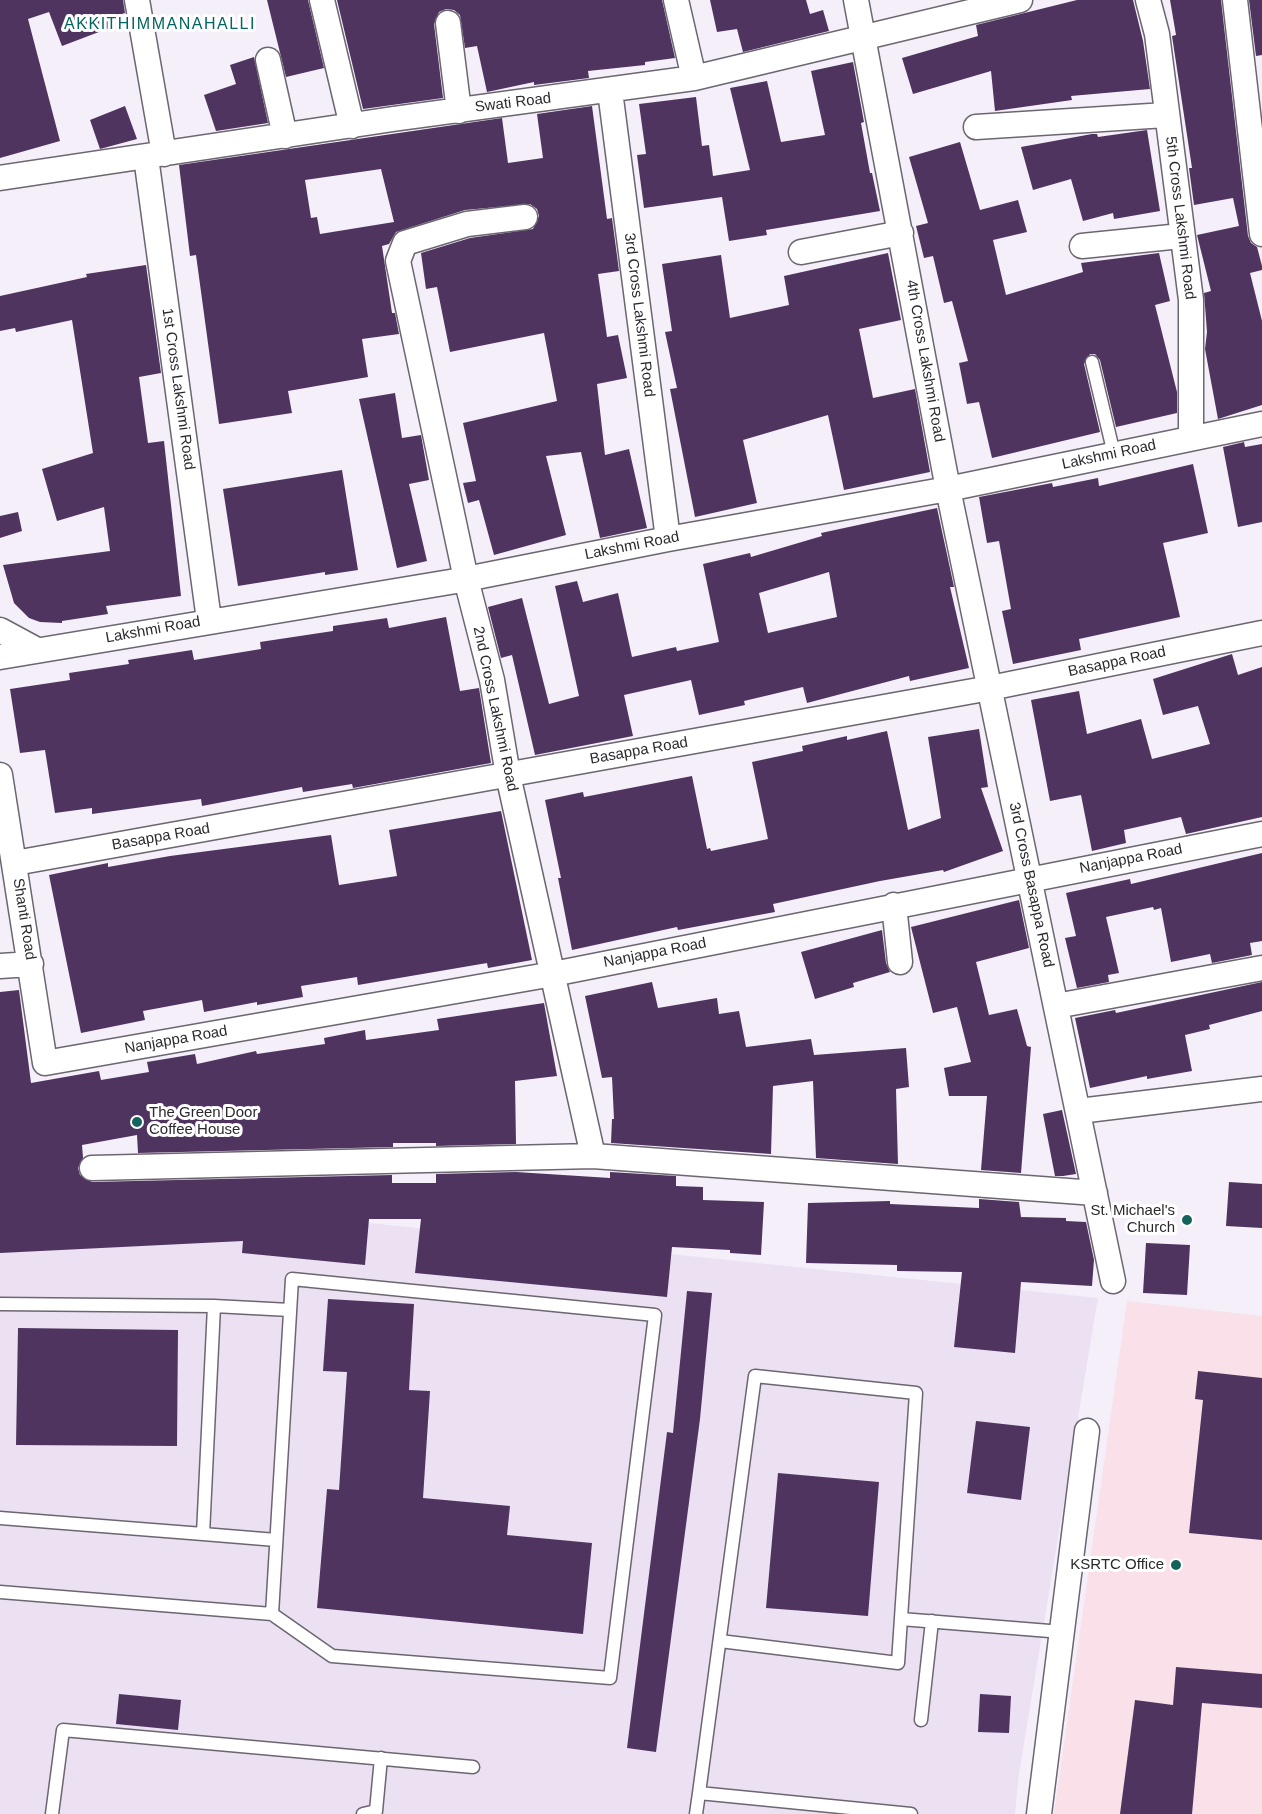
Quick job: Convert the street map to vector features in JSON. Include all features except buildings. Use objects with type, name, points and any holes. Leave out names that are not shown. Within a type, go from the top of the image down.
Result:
[{"type":"street","name":"1st Cross Lakshmi Road","points":[[137,0],[209,620]]},
{"type":"street","points":[[322,0],[352,126]]},
{"type":"street","points":[[676,0],[694,78]]},
{"type":"street","name":"4th Cross Lakshmi Road","points":[[856,0],[948,489]]},
{"type":"street","name":"Swati Road","points":[[0,178],[694,78],[864,37],[975,5],[1020,0]]},
{"type":"street","name":"5th Cross Lakshmi Road","points":[[1148,0],[1156,34],[1191,300],[1191,438]]},
{"type":"street","points":[[1236,12],[1262,234]]},
{"type":"street","points":[[448,23],[459,111]]},
{"type":"street","points":[[268,60],[285,136]]},
{"type":"street","name":"3rd Cross Lakshmi Road","points":[[610,91],[669,539]]},
{"type":"street","points":[[976,127],[1166,115]]},
{"type":"street","name":"2nd Cross Lakshmi Road","points":[[525,217],[467,224],[405,243],[398,261],[466,579],[492,680],[508,775],[593,1156]]},
{"type":"street","points":[[801,252],[901,233]]},
{"type":"street","points":[[1082,246],[1181,236]]},
{"type":"street","name":"Lakshmi Road","points":[[0,657],[209,620],[466,579],[669,539],[948,489],[1262,424]]},
{"type":"street","name":"3rd Cross Basappa Road","points":[[948,489],[1113,1281]]},
{"type":"street","points":[[0,630],[37,650]]},
{"type":"street","name":"Basappa Road","points":[[15,863],[990,688],[1262,633]]},
{"type":"street","name":"Shanti Road","points":[[0,775],[2,811],[15,863],[45,1063]]},
{"type":"street","name":"Nanjappa Road","points":[[45,1063],[552,974],[1029,878],[1262,834]]},
{"type":"street","points":[[894,905],[900,962]]},
{"type":"street","points":[[0,966],[31,964]]},
{"type":"street","points":[[1056,1006],[1262,968]]},
{"type":"street","points":[[1079,1112],[1262,1089]]},
{"type":"street","points":[[92,1168],[593,1156],[1095,1193]]},
{"type":"street","points":[[1039,1814],[1087,1431]]},
{"type":"lane","points":[[1092,362],[1114,454]]},
{"type":"lane","points":[[0,1592],[272,1614],[332,1656],[610,1678],[654,1315],[292,1279],[272,1614]]},
{"type":"lane","points":[[0,1304],[214,1306],[290,1310]]},
{"type":"lane","points":[[203,1534],[214,1306]]},
{"type":"lane","points":[[696,1814],[755,1376],[916,1393],[898,1663],[720,1641]]},
{"type":"lane","points":[[0,1518],[276,1540]]},
{"type":"lane","points":[[901,1619],[1062,1632]]},
{"type":"lane","points":[[921,1720],[932,1621]]},
{"type":"lane","points":[[52,1814],[63,1730],[473,1767]]},
{"type":"lane","points":[[363,1814],[376,1811],[381,1758]]},
{"type":"lane","points":[[699,1793],[911,1814]]},
{"type":"shaded area","points":[[223,1208],[1098,1298],[1019,1773],[1015,1814],[0,1814],[0,1225]]},
{"type":"shaded area","name":"KSRTC Office","points":[[1127,1301],[1262,1316],[1262,1814],[1054,1814]]},
{"type":"place","name":"The Green Door Coffee House","points":[[137,1122]]},
{"type":"place","name":"St. Michael's Church","points":[[1187,1220]]},
{"type":"place","name":"KSRTC Office","points":[[1176,1565]]},
{"type":"district","name":"AKKITHIMMANAHALLI","points":[[160,25]]}]
